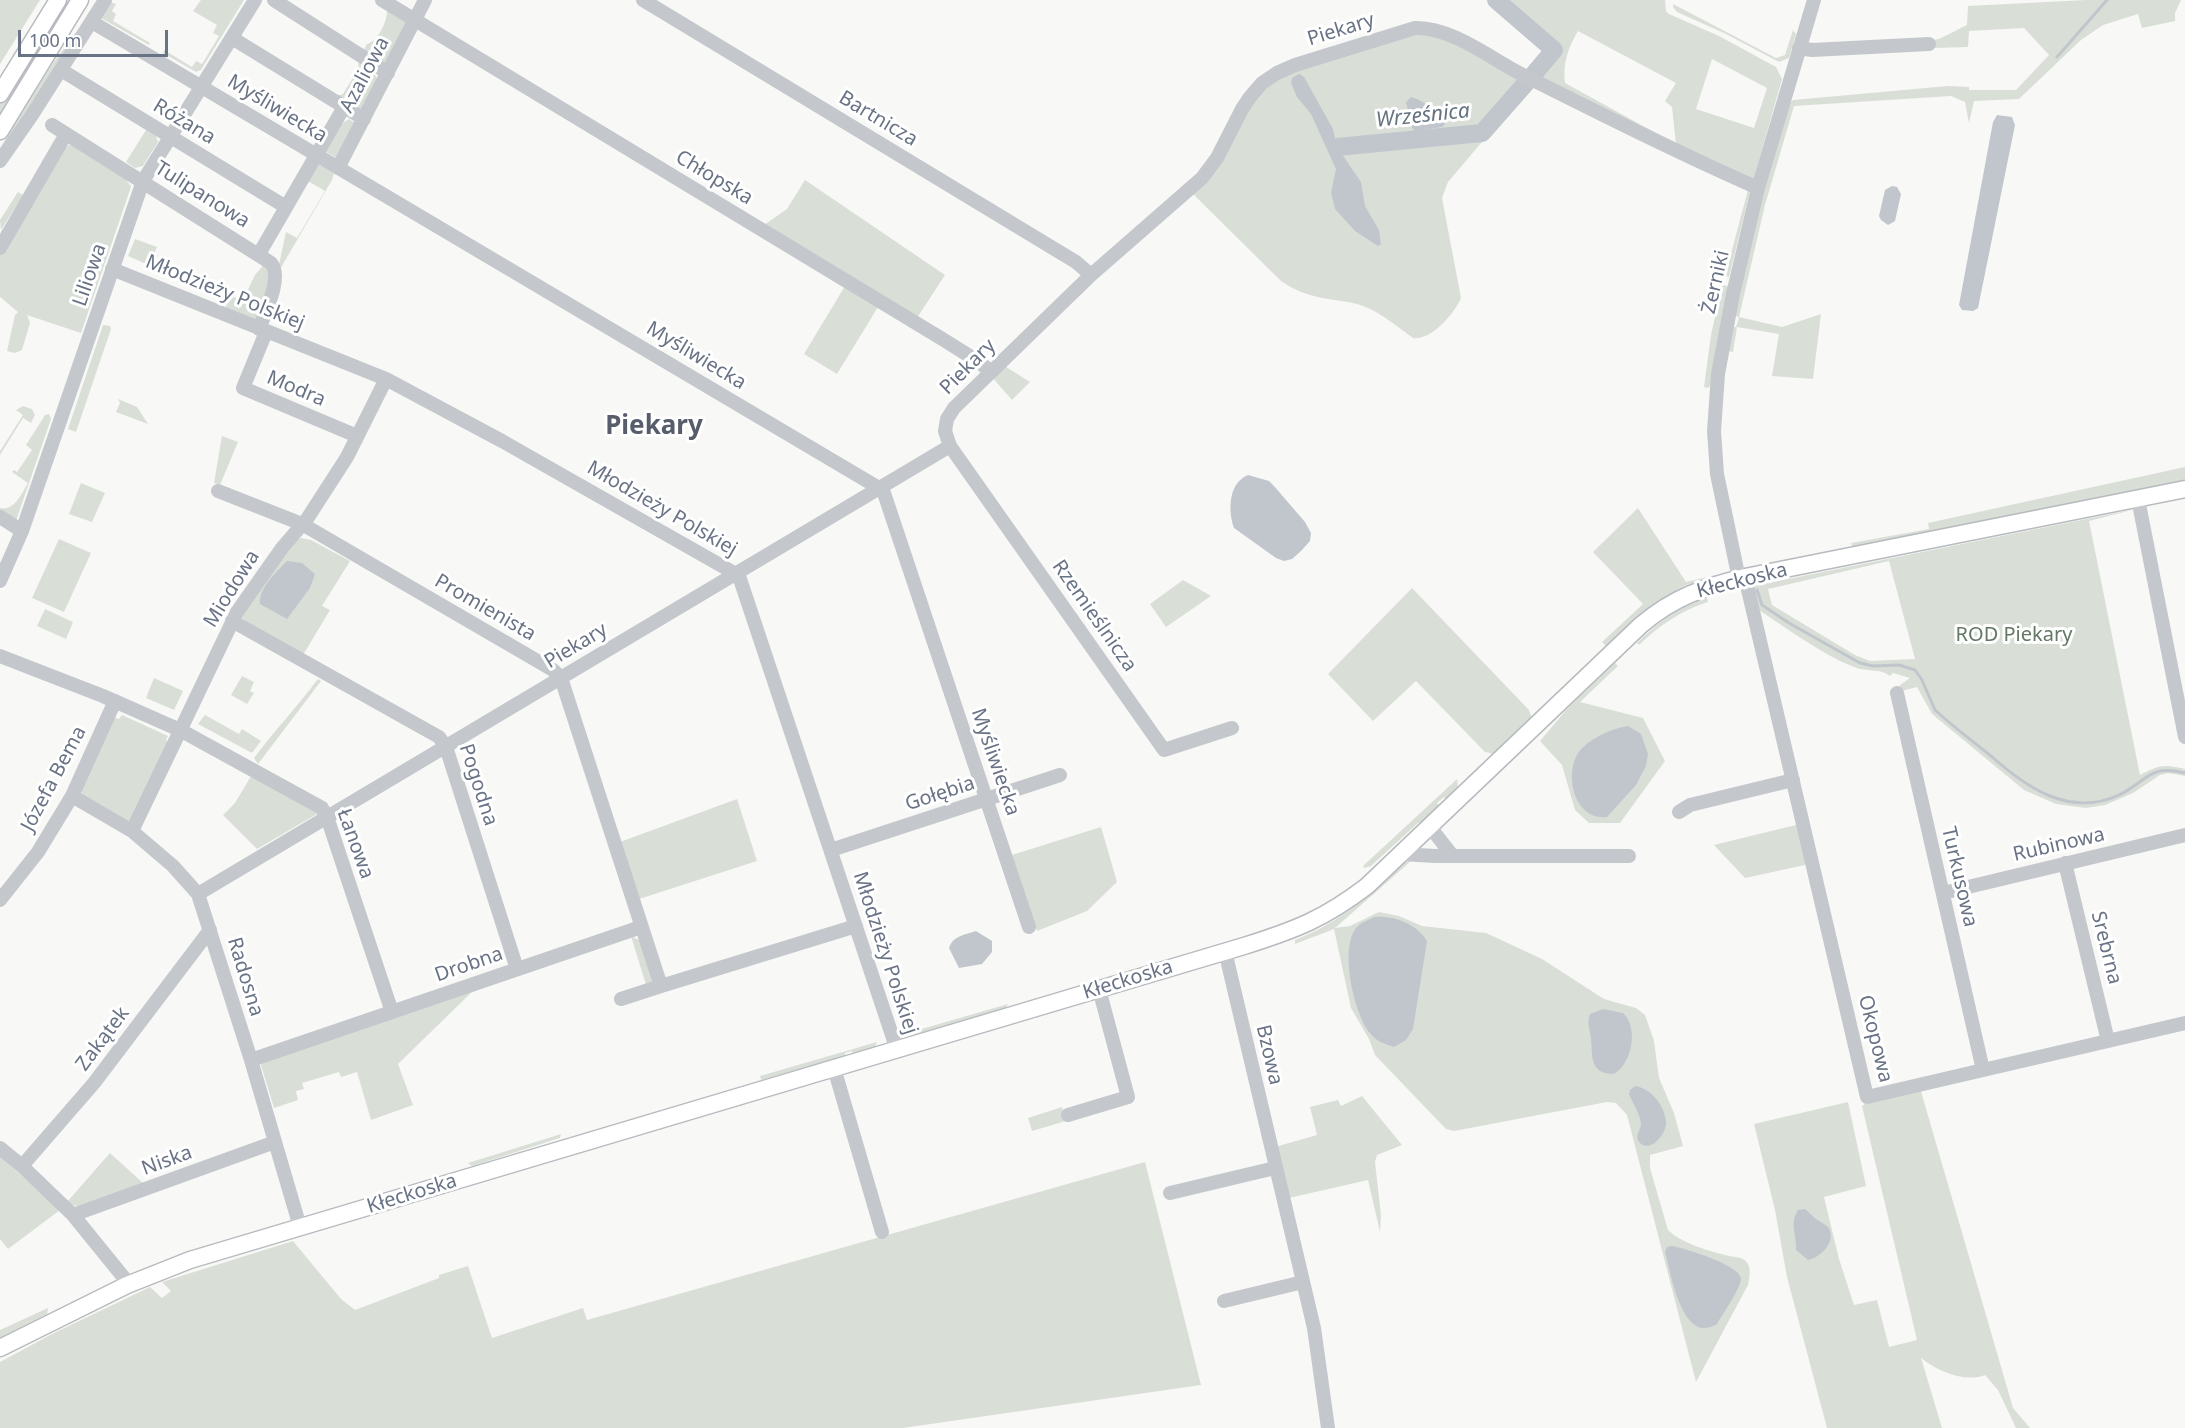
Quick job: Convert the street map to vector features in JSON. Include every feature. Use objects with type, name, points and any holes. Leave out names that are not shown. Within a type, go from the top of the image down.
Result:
[{"type":"main road","points":[[0,94],[58,0]]},
{"type":"main road","points":[[0,131],[80,0]]},
{"type":"main road","name":"Kłeckoska","points":[[0,1348],[148,1275],[215,1252],[1100,989],[1292,930],[1327,915],[1367,886],[1655,613],[1694,591],[1742,578],[2185,489]]},
{"type":"street","points":[[0,161],[105,0]]},
{"type":"street","name":"Liliowa","points":[[0,581],[22,531],[143,182],[255,0]]},
{"type":"street","points":[[274,0],[388,73]]},
{"type":"street","name":"Chłopska","points":[[382,0],[933,333],[990,371]]},
{"type":"street","name":"Azaliowa","points":[[338,168],[425,0]]},
{"type":"street","name":"Bartnicza","points":[[643,0],[1076,262],[1090,275]]},
{"type":"street","name":"Żerniki","points":[[1742,578],[1717,474],[1714,431],[1718,374],[1722,343],[1758,188],[1814,0]]},
{"type":"street","name":"Myśliwiecka","points":[[92,22],[879,488],[884,493],[1029,927]]},
{"type":"street","name":"Piekary","points":[[198,894],[950,446],[945,431],[947,419],[954,408],[1090,275],[1202,178],[1217,158],[1242,109],[1262,83],[1277,73],[1295,65],[1415,28],[1424,28],[1472,46],[1502,65],[1648,138],[1758,188]]},
{"type":"street","points":[[232,38],[364,119]]},
{"type":"street","points":[[1799,48],[1812,50],[1929,44]]},
{"type":"street","name":"Różana","points":[[61,69],[286,207]]},
{"type":"street","name":"Azaliowa","points":[[259,254],[344,107]]},
{"type":"street","name":"Tulipanowa","points":[[52,125],[271,262],[276,273],[275,284],[263,331]]},
{"type":"street","points":[[0,248],[66,134]]},
{"type":"street","name":"Młodzieży Polskiej","points":[[112,269],[386,379],[502,441],[736,574],[740,579],[897,1050]]},
{"type":"street","name":"Modra","points":[[263,331],[243,388],[357,435]]},
{"type":"street","name":"Miodowa","points":[[132,831],[232,621],[282,548],[307,519],[347,457],[386,379]]},
{"type":"street","name":"Rzemieślnicza","points":[[950,446],[1164,750],[1232,728]]},
{"type":"street","name":"Promienista","points":[[218,491],[302,524],[553,670],[561,678]]},
{"type":"street","points":[[2138,499],[2185,737]]},
{"type":"street","points":[[0,518],[22,531]]},
{"type":"street","name":"Okopowa","points":[[1742,578],[1793,780],[1867,1097],[2185,1023]]},
{"type":"street","name":"Pogodna","points":[[232,621],[440,737],[446,747],[517,969]]},
{"type":"street","name":"Łanowa","points":[[0,656],[115,701],[180,730],[322,808],[392,1012]]},
{"type":"street","points":[[561,678],[661,986]]},
{"type":"street","name":"Turkusowa","points":[[1897,693],[1983,1070]]},
{"type":"street","name":"Józefa Bema","points":[[0,900],[38,852],[72,796],[115,701]]},
{"type":"street","name":"Gołębia","points":[[831,850],[1060,775]]},
{"type":"street","points":[[1679,812],[1690,805],[1793,780]]},
{"type":"street","name":"Radosna","points":[[72,796],[132,831],[173,866],[198,894],[251,1060],[300,1227]]},
{"type":"street","points":[[1430,827],[1452,855]]},
{"type":"street","name":"Rubinowa","points":[[1943,892],[2185,834]]},
{"type":"street","points":[[1401,854],[1629,856]]},
{"type":"street","name":"Srebrna","points":[[2065,863],[2108,1041]]},
{"type":"street","points":[[621,999],[855,926]]},
{"type":"street","name":"Drobna","points":[[251,1060],[641,927]]},
{"type":"street","name":"Zakątek","points":[[22,1166],[94,1083],[210,930]]},
{"type":"street","name":"Bzowa","points":[[1225,951],[1317,1344],[1328,1428]]},
{"type":"street","points":[[1068,1115],[1128,1097],[1100,989]]},
{"type":"street","points":[[834,1068],[882,1232]]},
{"type":"street","name":"Niska","points":[[73,1215],[275,1142]]},
{"type":"street","points":[[0,1148],[73,1215],[124,1279]]},
{"type":"street","points":[[1170,1193],[1275,1168]]},
{"type":"street","points":[[1224,1301],[1303,1282]]},
{"type":"green space","points":[[0,0],[40,0],[0,64]]},
{"type":"green space","points":[[63,0],[73,0],[0,119],[0,103]]},
{"type":"green space","points":[[201,0],[244,0],[201,70],[196,72],[163,53],[164,50],[192,67],[196,61],[202,64],[219,36],[213,33],[217,25],[193,11]]},
{"type":"green space","points":[[1494,0],[1665,0],[1666,11],[1669,14],[1719,36],[1776,67],[1782,79],[1754,178],[1749,179],[1676,144],[1672,107],[1665,101],[1676,83],[1578,31],[1567,56],[1564,69],[1565,83],[1663,137],[1530,75],[1550,50]],"holes":[[[1712,59],[1767,88],[1754,128],[1696,109]]]},
{"type":"green space","points":[[2086,0],[2181,0],[2175,13],[2175,21],[2142,28],[2138,14],[2103,25],[2081,40],[2019,99],[1974,101],[1969,123],[1965,102],[1951,96],[1794,106],[1765,205],[1739,317],[1782,327],[1821,314],[1813,379],[1772,376],[1779,334],[1737,327],[1733,352],[1728,351],[1732,327],[1736,327],[1739,318],[1735,315],[1762,194],[1789,104],[1793,100],[1948,86],[1969,87],[1969,90],[2016,90],[2049,55],[2024,28],[1969,31],[1968,47],[1933,48],[1933,40],[1967,25],[1968,6]]},
{"type":"green space","points":[[110,2],[116,4],[112,11],[116,14],[113,21],[150,43],[149,45],[101,18]]},
{"type":"green space","points":[[1673,4],[1776,58],[1785,55],[1793,30],[1796,34],[1789,58],[1779,62],[1726,34],[1677,12]]},
{"type":"green space","points":[[387,11],[407,22],[390,61],[384,64],[363,52],[367,44],[375,39],[381,30]]},
{"type":"green space","points":[[77,31],[0,156],[0,148],[53,63]]},
{"type":"green space","points":[[1420,32],[1459,44],[1531,84],[1448,182],[1442,198],[1461,298],[1454,311],[1435,331],[1420,338],[1413,338],[1386,318],[1364,306],[1309,295],[1281,281],[1192,193],[1253,98],[1280,76]]},
{"type":"green space","points":[[358,61],[373,71],[378,81],[364,107],[360,109],[336,96],[343,94],[359,68]]},
{"type":"green space","points":[[349,119],[355,123],[338,159],[323,150],[340,125]]},
{"type":"green space","points":[[146,130],[156,136],[158,142],[143,166],[135,168],[126,162]]},
{"type":"green space","points":[[69,145],[74,145],[129,178],[127,181],[131,186],[130,190],[81,333],[27,315],[30,323],[22,350],[15,353],[7,351],[15,315],[18,312],[0,297],[0,255],[63,150]]},
{"type":"green space","points":[[316,163],[334,173],[332,180],[279,271],[286,232],[297,238],[325,191],[308,181]]},
{"type":"green space","points":[[805,180],[945,275],[917,318],[764,225],[787,209]]},
{"type":"green space","points":[[1748,190],[1750,191],[1729,277],[1725,276]]},
{"type":"green space","points":[[18,192],[23,195],[1,230],[0,220]]},
{"type":"green space","points":[[135,239],[157,247],[154,254],[158,255],[153,267],[128,256]]},
{"type":"green space","points":[[265,263],[271,281],[256,320],[224,311],[230,296],[243,300],[255,275]]},
{"type":"green space","points":[[1722,285],[1728,286],[1708,388],[1704,387],[1711,335]]},
{"type":"green space","points":[[845,286],[878,307],[837,374],[804,354]]},
{"type":"green space","points":[[103,325],[110,326],[111,329],[76,432],[68,429]]},
{"type":"green space","points":[[1003,365],[1030,382],[1012,400],[991,376]]},
{"type":"green space","points":[[118,399],[137,407],[148,424],[116,412],[120,403]]},
{"type":"green space","points":[[23,406],[32,409],[35,415],[31,423],[23,418],[0,455],[0,451],[23,415],[16,410]]},
{"type":"green space","points":[[49,414],[51,419],[16,521],[0,513],[0,508],[14,504],[28,483],[12,472],[14,470],[17,472],[32,450],[26,445],[45,415]]},
{"type":"green space","points":[[222,436],[238,442],[220,485],[214,483]]},
{"type":"green space","points":[[2185,467],[2185,481],[1853,549],[1851,543],[1929,529],[1928,523]]},
{"type":"green space","points":[[81,483],[105,493],[92,522],[69,514]]},
{"type":"green space","points":[[1638,508],[1686,582],[1716,575],[1686,585],[1663,598],[1607,647],[1602,642],[1643,604],[1593,552]]},
{"type":"green space","name":"ROD Piekary","points":[[2136,509],[2089,521],[2140,775],[2157,767],[2171,766],[2185,769],[2185,776],[2168,773],[2160,775],[2133,793],[2105,805],[2086,808],[2056,804],[2024,790],[1932,714],[1917,687],[1901,691],[1900,685],[1910,678],[1893,673],[1890,676],[1882,672],[1858,668],[1818,649],[1760,611],[1753,586]],"holes":[[[1889,561],[1915,659],[1870,661],[1855,655],[1772,605],[1768,589]]]},
{"type":"green space","points":[[301,538],[311,540],[350,561],[322,606],[330,610],[303,655],[245,621],[241,616],[295,541]]},
{"type":"green space","points":[[59,539],[91,553],[64,612],[32,598]]},
{"type":"green space","points":[[1183,580],[1211,596],[1166,627],[1150,604]]},
{"type":"green space","points":[[1412,588],[1529,710],[1532,718],[1494,754],[1485,752],[1416,681],[1373,721],[1328,674]]},
{"type":"green space","points":[[1707,598],[1708,602],[1679,614],[1639,645],[1637,643],[1669,616]]},
{"type":"green space","points":[[45,609],[73,622],[66,639],[37,626]]},
{"type":"green space","points":[[1615,663],[1618,666],[1580,702],[1643,718],[1665,761],[1620,823],[1589,823],[1575,810],[1562,765],[1540,741],[1567,709]]},
{"type":"green space","points":[[242,676],[254,682],[250,691],[254,693],[247,704],[231,695]]},
{"type":"green space","points":[[154,678],[183,691],[174,710],[146,698]]},
{"type":"green space","points":[[318,679],[321,681],[258,764],[254,758]]},
{"type":"green space","points":[[122,715],[168,736],[166,740],[168,742],[131,821],[127,821],[83,796],[81,791],[114,717],[119,719]]},
{"type":"green space","points":[[205,715],[239,734],[242,729],[261,741],[252,753],[198,724]]},
{"type":"green space","points":[[251,776],[314,810],[317,814],[257,849],[223,815],[235,803]]},
{"type":"green space","points":[[1457,779],[1458,787],[1447,801],[1444,797],[1437,803],[1440,807],[1422,823],[1418,823],[1371,866],[1364,868],[1363,866]]},
{"type":"green space","points":[[737,799],[757,861],[639,899],[620,842]]},
{"type":"green space","points":[[1800,824],[1807,863],[1805,865],[1745,878],[1714,845]]},
{"type":"green space","points":[[1101,827],[1117,882],[1087,911],[1037,931],[1012,855]]},
{"type":"green space","points":[[1411,861],[1335,928],[1350,926],[1379,912],[1399,916],[1422,926],[1486,933],[1542,959],[1604,999],[1636,1008],[1645,1015],[1654,1041],[1659,1078],[1674,1113],[1683,1146],[1650,1155],[1650,1168],[1668,1230],[1697,1246],[1743,1259],[1750,1271],[1748,1285],[1696,1382],[1627,1115],[1616,1103],[1607,1102],[1454,1131],[1446,1129],[1375,1055],[1369,1039],[1351,1008],[1334,929],[1295,944],[1295,940],[1327,925],[1354,907],[1406,862]]},
{"type":"green space","points":[[631,936],[639,940],[641,944],[652,980],[646,985]]},
{"type":"green space","points":[[475,989],[398,1064],[413,1105],[371,1120],[357,1072],[341,1077],[339,1072],[302,1083],[304,1089],[296,1091],[298,1100],[274,1108],[260,1062]]},
{"type":"green space","points":[[1008,1004],[1005,1009],[906,1037],[901,1035]]},
{"type":"green space","points":[[877,1042],[875,1047],[853,1054],[852,1051],[845,1053],[845,1056],[761,1080],[760,1076]]},
{"type":"green space","points":[[1920,1088],[2013,1408],[2030,1428],[2016,1428],[1998,1390],[1985,1375],[1960,1377],[1935,1367],[1921,1358],[1942,1428],[1827,1428],[1787,1277],[1775,1210],[1754,1124],[1848,1102],[1866,1186],[1824,1197],[1839,1259],[1854,1305],[1877,1300],[1889,1347],[1917,1340],[1862,1106],[1871,1100]]},
{"type":"green space","points":[[1362,1096],[1402,1145],[1377,1155],[1375,1162],[1381,1216],[1380,1232],[1368,1180],[1289,1198],[1275,1147],[1317,1135],[1310,1107],[1338,1100],[1341,1106]]},
{"type":"green space","points":[[1062,1107],[1066,1121],[1032,1131],[1028,1118]]},
{"type":"green space","points":[[561,1134],[560,1138],[472,1166],[468,1163]]},
{"type":"green space","points":[[110,1153],[143,1183],[78,1206],[70,1205],[67,1202]]},
{"type":"green space","points":[[0,1156],[60,1210],[8,1249],[0,1239]]},
{"type":"green space","points":[[1145,1162],[1201,1385],[903,1428],[0,1428],[0,1362],[150,1287],[162,1298],[171,1291],[162,1282],[293,1241],[341,1299],[355,1310],[439,1278],[439,1275],[468,1266],[492,1338],[583,1308],[587,1320]]},
{"type":"green space","points":[[48,1308],[47,1314],[0,1338],[0,1330]]},
{"type":"water","points":[[1299,74],[1304,77],[1333,129],[1337,147],[1361,182],[1365,206],[1379,230],[1381,244],[1378,246],[1355,231],[1335,209],[1331,193],[1336,169],[1311,114],[1297,97],[1291,83],[1292,78]]},
{"type":"water","points":[[1411,97],[1430,107],[1445,124],[1442,127],[1415,131],[1412,128],[1406,102]]},
{"type":"water","points":[[1997,115],[2012,117],[2015,125],[1978,308],[1973,311],[1962,310],[1959,305],[1993,122]]},
{"type":"water","points":[[1892,186],[1897,187],[1901,194],[1895,221],[1888,225],[1879,216],[1885,190]]},
{"type":"water","points":[[1248,475],[1269,481],[1305,522],[1311,533],[1310,541],[1292,559],[1284,561],[1276,558],[1234,528],[1231,498],[1237,484]]},
{"type":"water","points":[[287,561],[302,563],[315,574],[310,588],[287,619],[260,604],[260,598],[265,586]]},
{"type":"water","points":[[1628,726],[1641,734],[1648,754],[1646,766],[1636,785],[1607,817],[1596,816],[1581,806],[1576,797],[1572,776],[1576,757],[1585,746],[1599,736]]},
{"type":"water","points":[[1374,917],[1397,919],[1411,925],[1427,941],[1413,1029],[1406,1040],[1394,1047],[1375,1038],[1364,1024],[1350,979],[1349,948],[1352,935],[1358,926]]},
{"type":"water","points":[[976,931],[992,941],[992,952],[982,964],[959,968],[949,948],[960,936]]},
{"type":"water","points":[[1603,1009],[1623,1013],[1631,1027],[1629,1054],[1614,1074],[1599,1070],[1593,1060],[1588,1024],[1590,1014]]},
{"type":"water","points":[[1635,1086],[1652,1094],[1660,1104],[1665,1116],[1664,1132],[1657,1141],[1648,1146],[1638,1140],[1641,1121],[1629,1094]]},
{"type":"water","points":[[1805,1209],[1831,1232],[1826,1248],[1818,1256],[1808,1260],[1796,1250],[1794,1225],[1798,1210]]},
{"type":"water","points":[[1672,1246],[1712,1258],[1739,1274],[1741,1279],[1738,1289],[1717,1324],[1705,1328],[1695,1325],[1680,1304],[1665,1252],[1667,1247]]},
{"type":"waterway","name":"Wrześnica","points":[[1496,0],[1554,50],[1533,75]]},
{"type":"waterway","points":[[2057,57],[2107,0]]},
{"type":"waterway","name":"Wrześnica","points":[[1337,147],[1482,133],[1526,83]]},
{"type":"waterway","points":[[1757,590],[1762,605],[1860,663],[1873,666],[1899,665],[1915,670],[1935,710],[2019,778],[2049,796],[2083,803],[2101,801],[2129,790],[2156,772],[2185,773]]},
{"type":"district","name":"Piekary","points":[[654,427]]}]
